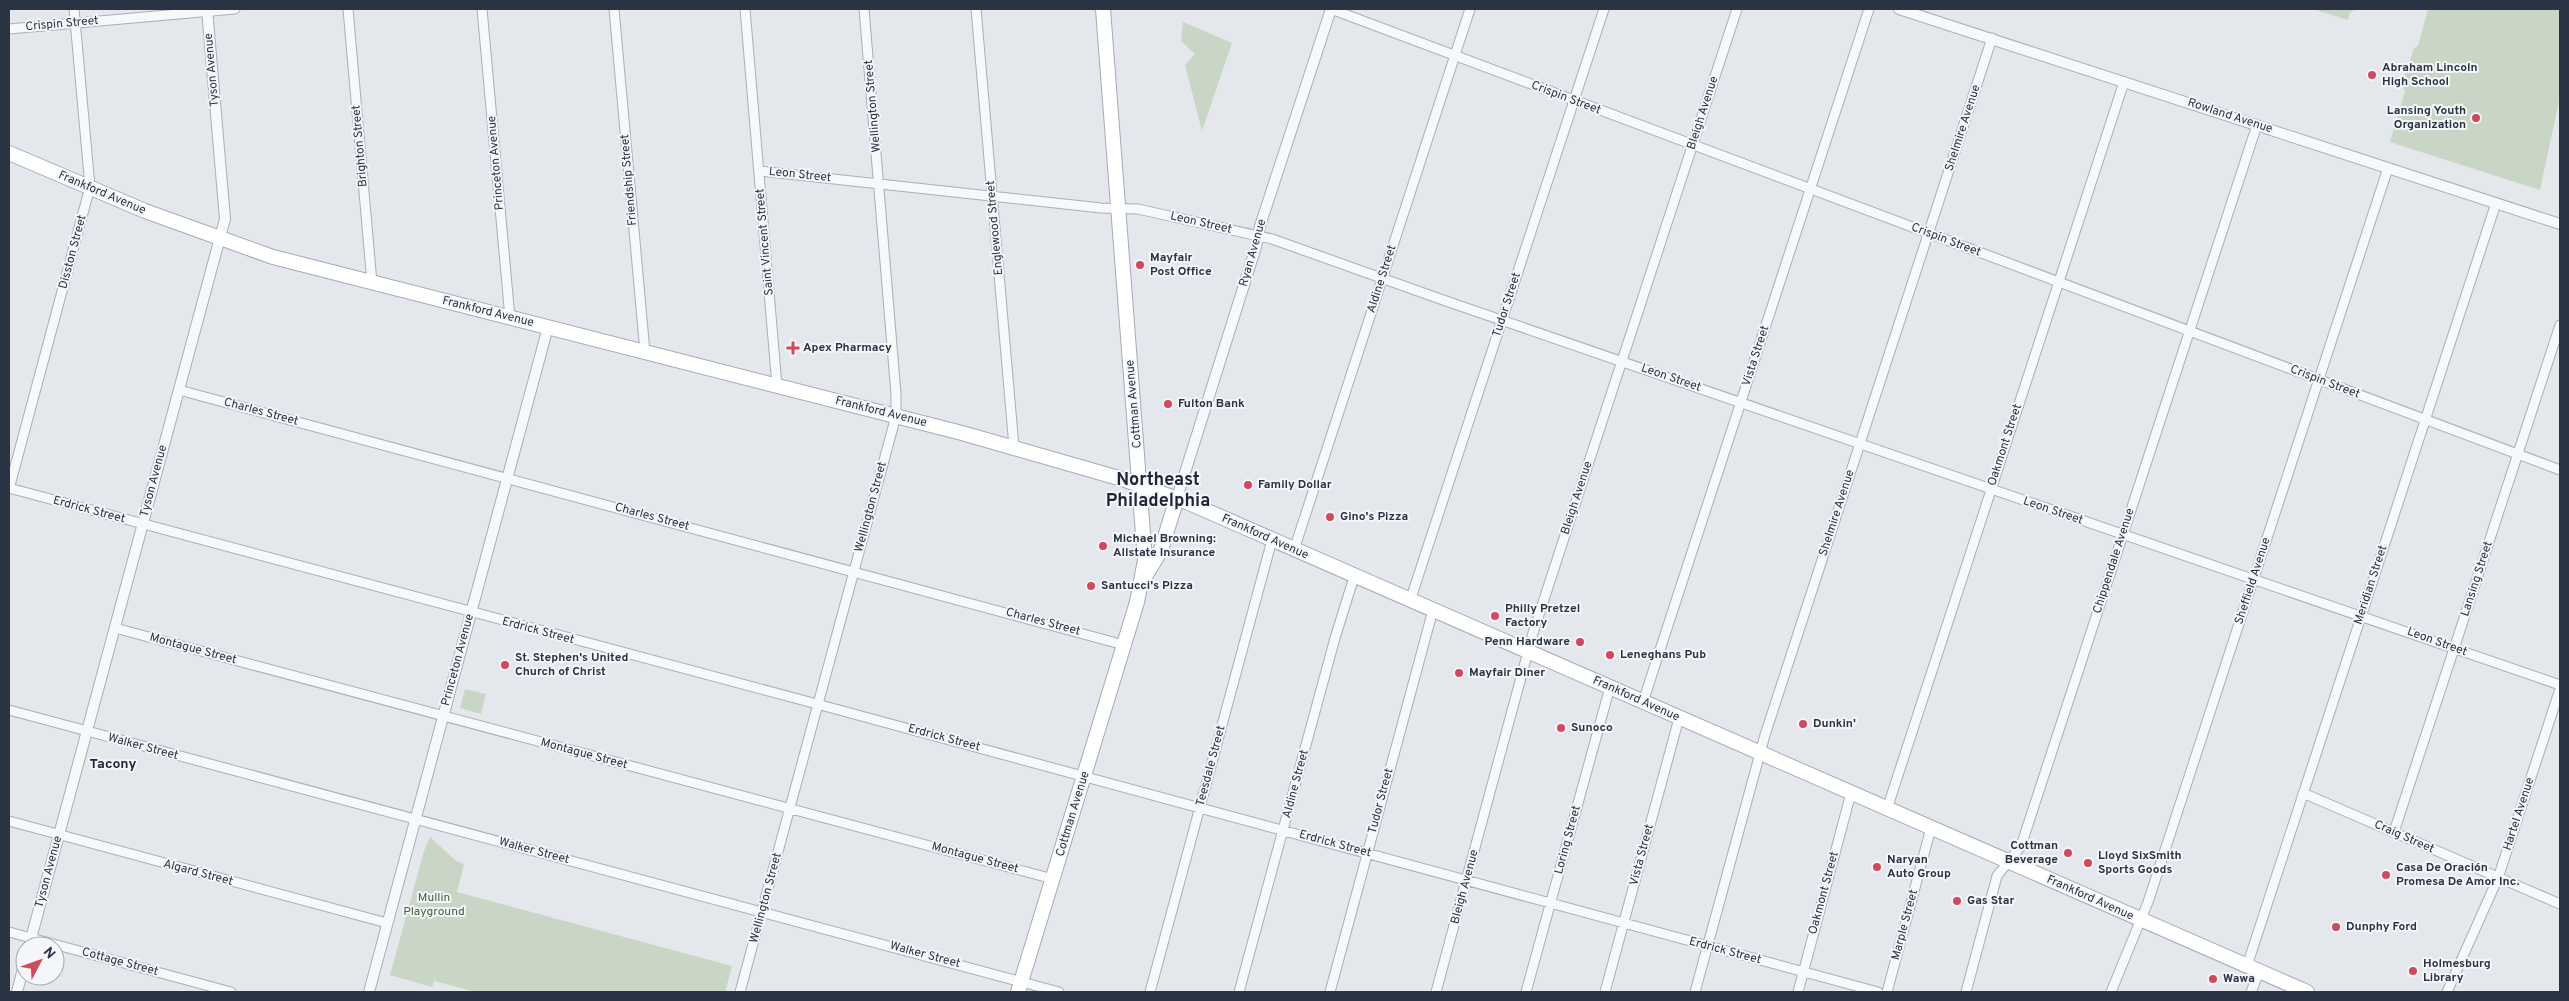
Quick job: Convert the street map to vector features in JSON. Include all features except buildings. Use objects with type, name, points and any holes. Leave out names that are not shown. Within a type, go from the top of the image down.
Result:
[{"type":"main road","name":"Cottman Avenue","points":[[1020,987],[1124,645],[1142,581],[1145,548],[1103,9]]},
{"type":"main road","name":"Frankford Avenue","points":[[9,153],[145,211],[272,257],[896,416],[1141,485],[1176,498],[2307,992]]},
{"type":"main road","points":[[1142,581],[1161,550],[1176,498]]},
{"type":"street","name":"Disston Street","points":[[9,489],[90,188],[74,9]]},
{"type":"street","name":"Crispin Street","points":[[9,29],[235,9]]},
{"type":"street","name":"Brighton Street","points":[[348,9],[372,282]]},
{"type":"street","name":"Princeton Avenue","points":[[482,9],[510,318]]},
{"type":"street","name":"Friendship Street","points":[[614,9],[645,352]]},
{"type":"street","name":"Saint Vincent Street","points":[[745,9],[777,386]]},
{"type":"street","name":"Wellington Street","points":[[740,992],[896,416],[896,394],[864,9]]},
{"type":"street","name":"Englewood Street","points":[[976,9],[1014,448]]},
{"type":"street","name":"Crispin Street","points":[[1331,9],[2560,470]]},
{"type":"street","name":"Ryan Avenue","points":[[1176,498],[1331,9]]},
{"type":"street","name":"Aldine Street","points":[[1294,550],[1470,9]]},
{"type":"street","name":"Tudor Street","points":[[1410,600],[1604,9]]},
{"type":"street","name":"Bleigh Avenue","points":[[1436,992],[1528,652],[1737,9]]},
{"type":"street","name":"Vista Street","points":[[1643,702],[1869,9]]},
{"type":"street","name":"Rowland Avenue","points":[[1899,9],[2560,224]]},
{"type":"street","name":"Tyson Avenue","points":[[32,936],[220,239],[224,206],[207,10]]},
{"type":"street","name":"Shelmire Avenue","points":[[1695,992],[1760,753],[1992,38]]},
{"type":"street","name":"Oakmont Street","points":[[1886,809],[2124,82]]},
{"type":"street","name":"Chippendale Avenue","points":[[1966,992],[1997,876],[2021,846],[2256,125]]},
{"type":"street","name":"Sheffield Avenue","points":[[2111,992],[2142,920],[2388,168]]},
{"type":"street","name":"Leon Street","points":[[759,171],[992,196],[1138,209],[1259,236],[2560,685]]},
{"type":"street","name":"Meridian Street","points":[[2250,992],[2253,969],[2304,793],[2496,203]]},
{"type":"street","name":"Lansing Street","points":[[2394,832],[2560,325]]},
{"type":"street","name":"Princeton Avenue","points":[[369,992],[548,328]]},
{"type":"street","name":"Charles Street","points":[[179,390],[854,570],[1124,645]]},
{"type":"street","name":"Erdrick Street","points":[[9,489],[1200,807],[1878,992]]},
{"type":"street","name":"Teesdale Street","points":[[1150,992],[1272,540]]},
{"type":"street","name":"Aldine Street","points":[[1239,992],[1335,638],[1354,577]]},
{"type":"street","name":"Tudor Street","points":[[1330,992],[1433,610]]},
{"type":"street","name":"Montague Street","points":[[115,628],[1053,879]]},
{"type":"street","name":"Loring Street","points":[[1526,992],[1610,688]]},
{"type":"street","name":"Hartel Avenue","points":[[2447,992],[2498,878],[2560,689]]},
{"type":"street","name":"Walker Street","points":[[9,710],[762,912],[1020,987],[1059,992]]},
{"type":"street","name":"Vista Street","points":[[1605,992],[1679,718]]},
{"type":"street","name":"Oakmont Street","points":[[1798,992],[1851,793]]},
{"type":"street","name":"Craig Street","points":[[2304,793],[2560,904]]},
{"type":"street","name":"Algard Street","points":[[9,821],[387,923]]},
{"type":"street","name":"Marple Street","points":[[1887,992],[1931,828]]},
{"type":"street","name":"Cottage Street","points":[[65,951],[231,992]]},
{"type":"green space","points":[[2313,9],[2358,9],[2350,12],[2348,20]]},
{"type":"green space","name":"Lansing Youth Organization","points":[[2428,9],[2560,9],[2560,96],[2540,190],[2390,142],[2405,91],[2402,84],[2414,48],[2418,46]]},
{"type":"green space","points":[[1183,22],[1232,43],[1202,131],[1185,65],[1195,54],[1181,41]]},
{"type":"green space","points":[[465,689],[486,694],[481,714],[460,708]]},
{"type":"green space","name":"Mullin Playground","points":[[430,837],[456,861],[464,864],[457,892],[732,966],[725,992],[476,992],[434,981],[432,987],[390,975],[424,851]]},
{"type":"place","name":"Abraham Lincoln High School","points":[[2372,75]]},
{"type":"place","name":"Lansing Youth Organization","points":[[2476,118]]},
{"type":"place","name":"Mayfair Post Office","points":[[1140,265]]},
{"type":"place","name":"Apex Pharmacy","points":[[793,348]]},
{"type":"place","name":"Fulton Bank","points":[[1168,404]]},
{"type":"place","name":"Family Dollar","points":[[1248,485]]},
{"type":"place","name":"Gino's Pizza","points":[[1330,517]]},
{"type":"place","name":"Michael Browning: Allstate Insurance","points":[[1103,546]]},
{"type":"place","name":"Santucci's Pizza","points":[[1091,586]]},
{"type":"place","name":"Philly Pretzel Factory","points":[[1495,616]]},
{"type":"place","name":"Penn Hardware","points":[[1580,642]]},
{"type":"place","name":"Leneghans Pub","points":[[1610,655]]},
{"type":"place","name":"St. Stephen's United Church of Christ","points":[[505,665]]},
{"type":"place","name":"Mayfair Diner","points":[[1459,673]]},
{"type":"place","name":"Dunkin'","points":[[1803,724]]},
{"type":"place","name":"Sunoco","points":[[1561,728]]},
{"type":"place","name":"Cottman Beverage","points":[[2068,853]]},
{"type":"place","name":"Lloyd SixSmith Sports Goods","points":[[2088,863]]},
{"type":"place","name":"Naryan Auto Group","points":[[1877,867]]},
{"type":"place","name":"Casa De Oración Promesa De Amor Inc.","points":[[2386,875]]},
{"type":"place","name":"Gas Star","points":[[1957,901]]},
{"type":"place","name":"Dunphy Ford","points":[[2336,927]]},
{"type":"place","name":"Holmesburg Library","points":[[2413,971]]},
{"type":"place","name":"Wawa","points":[[2213,979]]},
{"type":"district","name":"Northeast Philadelphia","points":[[1158,490]]},
{"type":"district","name":"Tacony","points":[[113,764]]}]
